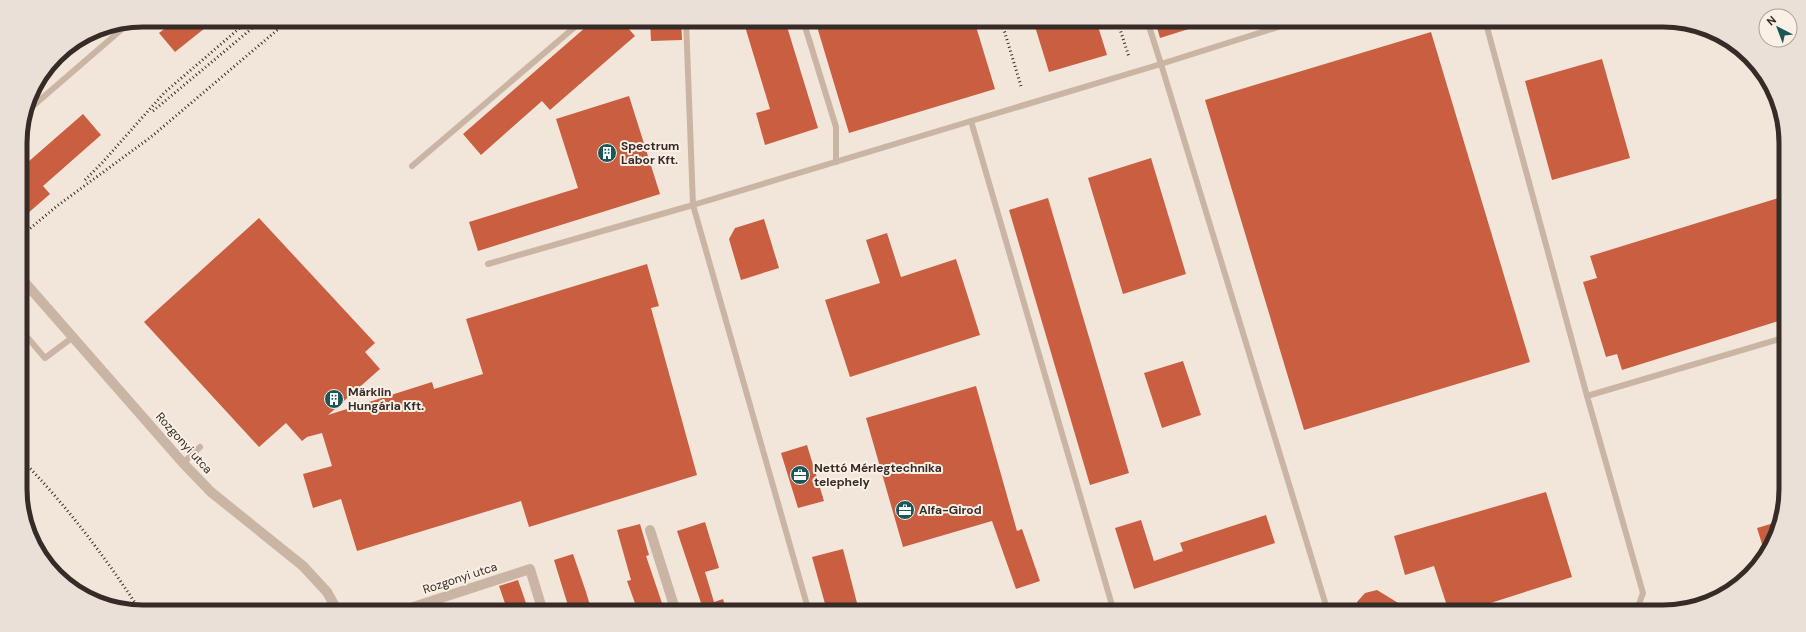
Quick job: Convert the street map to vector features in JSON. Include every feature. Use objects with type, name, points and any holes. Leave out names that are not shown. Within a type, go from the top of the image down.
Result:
[{"type":"street","name":"Rozgonyi utca","points":[[27,285],[183,463],[211,492],[303,566],[327,592],[334,605]]},
{"type":"street","points":[[650,530],[674,605]]},
{"type":"street","name":"Rozgonyi utca","points":[[419,605],[530,569],[541,605]]},
{"type":"lane","points":[[412,166],[575,27]]},
{"type":"lane","points":[[686,27],[693,204],[807,605]]},
{"type":"lane","points":[[805,27],[836,127],[836,162]]},
{"type":"lane","points":[[1150,27],[1326,605]]},
{"type":"lane","points":[[488,264],[836,162],[1161,64],[1278,27]]},
{"type":"lane","points":[[1487,27],[1587,396],[1643,593],[1639,605]]},
{"type":"lane","points":[[33,106],[122,29]]},
{"type":"lane","points":[[972,121],[1112,605]]},
{"type":"lane","points":[[27,337],[45,358],[73,337]]},
{"type":"lane","points":[[1587,396],[1779,339]]},
{"type":"lane","points":[[183,463],[200,447]]},
{"type":"building","points":[[167,27],[206,27],[175,52],[159,33]]},
{"type":"building","points":[[586,27],[627,27],[635,36],[550,110],[542,101],[481,155],[463,134]]},
{"type":"building","points":[[650,27],[681,27],[682,40],[651,41]]},
{"type":"building","points":[[745,27],[787,27],[818,128],[765,145],[756,113],[770,109]]},
{"type":"building","points":[[817,27],[976,27],[995,89],[849,133]]},
{"type":"building","points":[[1035,27],[1098,27],[1107,55],[1049,72]]},
{"type":"building","points":[[1157,27],[1195,27],[1160,38]]},
{"type":"building","points":[[1431,32],[1530,362],[1304,430],[1205,100]]},
{"type":"building","points":[[1602,59],[1630,158],[1552,180],[1525,81]]},
{"type":"building","name":"Spectrum Labor Kft.","points":[[629,96],[660,194],[478,251],[469,222],[578,188],[556,119]]},
{"type":"building","points":[[83,114],[101,135],[43,186],[50,194],[27,214],[27,163]]},
{"type":"building","points":[[1151,158],[1186,274],[1123,294],[1088,178]]},
{"type":"building","points":[[1048,198],[1129,473],[1090,485],[1009,210]]},
{"type":"building","points":[[1779,198],[1779,321],[1622,370],[1617,354],[1606,357],[1583,282],[1597,278],[1590,256]]},
{"type":"building","points":[[259,218],[375,343],[365,352],[380,369],[328,415],[432,382],[434,389],[483,374],[466,319],[647,264],[659,306],[651,308],[697,475],[529,527],[521,501],[357,551],[341,499],[313,508],[303,474],[332,466],[322,433],[307,437],[302,441],[286,423],[259,447],[144,322]]},
{"type":"building","points":[[764,219],[779,268],[741,280],[729,239],[735,228]]},
{"type":"building","points":[[887,233],[901,277],[956,259],[980,335],[850,377],[825,300],[880,283],[866,240]]},
{"type":"building","points":[[1183,361],[1201,415],[1162,428],[1144,373]]},
{"type":"building","points":[[976,386],[1017,531],[1022,529],[1040,581],[1016,589],[992,521],[903,547],[866,418]]},
{"type":"building","points":[[807,445],[824,501],[798,508],[781,453]]},
{"type":"building","points":[[1546,492],[1572,577],[1484,605],[1447,605],[1434,566],[1405,575],[1394,536]]},
{"type":"building","points":[[1266,515],[1275,543],[1134,589],[1115,528],[1141,520],[1154,561],[1183,551],[1180,543]]},
{"type":"building","points":[[705,522],[719,568],[705,572],[714,602],[723,599],[725,605],[702,605],[677,531]]},
{"type":"building","points":[[1774,523],[1763,548],[1757,528]]},
{"type":"building","points":[[640,524],[649,555],[646,556],[663,605],[636,605],[627,581],[631,580],[617,530]]},
{"type":"building","points":[[843,549],[857,603],[850,605],[825,605],[812,557]]},
{"type":"building","points":[[573,554],[590,605],[568,605],[554,560]]},
{"type":"building","points":[[518,580],[526,603],[520,605],[506,605],[499,586]]},
{"type":"building","points":[[1377,590],[1402,605],[1357,605],[1357,602],[1365,593]]},
{"type":"railway","points":[[85,180],[164,93],[241,27]]},
{"type":"railway","points":[[153,111],[254,27]]},
{"type":"railway","points":[[27,231],[57,206],[151,137],[281,27]]},
{"type":"railway","points":[[1003,27],[1021,86]]},
{"type":"railway","points":[[1119,27],[1129,57]]},
{"type":"railway","points":[[27,465],[55,496],[85,533],[136,605]]},
{"type":"place","name":"Spectrum Labor Kft.","points":[[607,153]]},
{"type":"place","name":"Märklin Hungária Kft.","points":[[334,399]]},
{"type":"place","name":"Nettó Mérlegtechnika telephely","points":[[800,475]]},
{"type":"place","name":"Alfa-Girod","points":[[905,510]]}]
